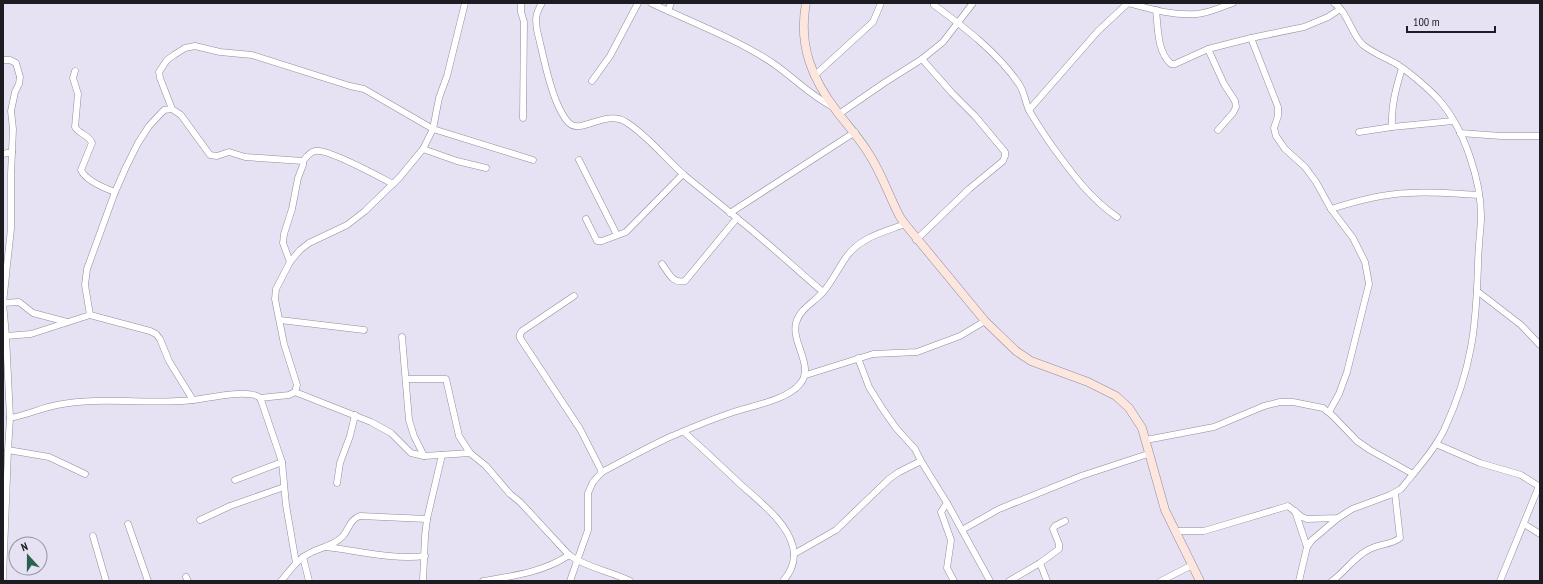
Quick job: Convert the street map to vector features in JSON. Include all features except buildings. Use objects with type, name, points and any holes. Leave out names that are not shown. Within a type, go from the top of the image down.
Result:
[{"type":"street","points":[[10,418],[22,416],[57,405],[104,400],[146,402],[193,400],[246,394],[260,398],[289,395],[295,392],[297,385],[284,344],[275,299],[276,289],[290,262],[300,250],[309,243],[347,224],[365,211],[393,184],[423,149],[433,129],[439,98],[447,76],[465,3]]},
{"type":"street","points":[[521,3],[521,12],[524,22],[523,118]]},
{"type":"street","points":[[542,3],[536,12],[535,20],[537,30],[552,90],[560,109],[569,123],[580,127],[604,119],[615,118],[626,122],[639,131],[683,174],[823,292]]},
{"type":"street","points":[[592,81],[610,56],[638,3]]},
{"type":"street","points":[[650,3],[734,42],[774,64],[819,100],[837,111]]},
{"type":"street","points":[[668,11],[671,3]]},
{"type":"street","points":[[806,3],[804,20],[805,43],[808,62],[814,76],[837,111],[855,132],[876,166],[900,217],[916,240],[969,300],[985,321],[1016,351],[1031,361],[1088,382],[1122,400],[1137,419],[1146,440],[1148,454],[1165,510],[1200,581]]},
{"type":"street","points":[[814,76],[873,22],[881,3]]},
{"type":"street","points":[[837,111],[922,59],[943,42],[973,3]]},
{"type":"street","points":[[1029,110],[1098,32],[1128,3],[1156,10],[1196,14],[1204,13],[1233,3]]},
{"type":"street","points":[[934,5],[958,23],[996,57],[1015,79],[1025,94],[1029,110],[1043,134],[1072,173],[1101,206],[1117,217]]},
{"type":"street","points":[[1156,10],[1159,38],[1163,52],[1168,61],[1171,64],[1175,64],[1208,49],[1304,27],[1328,17],[1337,5],[1362,43],[1370,50],[1402,68],[1439,100],[1460,133],[1473,168],[1479,195],[1481,219],[1477,291],[1471,346],[1462,383],[1444,430],[1436,444],[1402,489],[1396,493],[1366,503],[1338,518],[1312,540],[1307,547],[1299,581]]},
{"type":"street","points":[[1251,38],[1278,107],[1278,116],[1274,128],[1276,136],[1285,149],[1305,167],[1316,182],[1331,209],[1353,238],[1365,262],[1369,284],[1347,372],[1339,394],[1329,412]]},
{"type":"street","points":[[393,184],[332,154],[320,151],[310,153],[303,160],[245,157],[229,152],[213,156],[210,155],[181,115],[172,109],[159,72],[167,60],[185,48],[195,46],[220,52],[252,55],[364,89],[433,129],[533,160]]},
{"type":"street","points":[[1208,49],[1224,84],[1235,101],[1236,107],[1218,130]]},
{"type":"street","points":[[916,240],[969,189],[1003,161],[1006,156],[1005,152],[975,116],[922,59]]},
{"type":"street","points":[[3,60],[10,60],[16,63],[20,77],[11,111],[13,129],[11,229],[3,303],[10,418],[6,432],[8,450],[3,578]]},
{"type":"street","points":[[1392,127],[1391,112],[1402,68]]},
{"type":"street","points":[[75,71],[73,78],[78,94],[75,127],[90,139],[92,143],[81,170],[85,175],[104,188],[115,192]]},
{"type":"street","points":[[90,315],[85,285],[87,269],[115,192],[138,143],[160,113],[164,110],[172,109]]},
{"type":"street","points":[[1359,132],[1453,121]]},
{"type":"street","points":[[730,213],[855,132]]},
{"type":"street","points":[[1460,133],[1501,136],[1540,136]]},
{"type":"street","points":[[423,149],[457,161],[486,168]]},
{"type":"street","points":[[3,154],[12,152]]},
{"type":"street","points":[[290,262],[283,243],[284,234],[292,209],[298,178],[304,165],[303,160]]},
{"type":"street","points":[[579,160],[617,236]]},
{"type":"street","points":[[586,219],[597,241],[602,241],[617,236],[628,230],[683,174]]},
{"type":"street","points":[[1331,209],[1366,198],[1410,192],[1479,195]]},
{"type":"street","points":[[662,264],[675,281],[685,281],[737,218]]},
{"type":"street","points":[[806,375],[797,336],[796,324],[801,312],[823,292],[848,255],[858,245],[870,237],[905,224]]},
{"type":"street","points":[[3,269],[6,276]]},
{"type":"street","points":[[1477,291],[1521,324],[1540,345]]},
{"type":"street","points":[[574,296],[522,331],[520,338],[580,429],[602,472]]},
{"type":"street","points":[[3,303],[19,302],[33,313],[67,322]]},
{"type":"street","points":[[6,336],[31,334],[90,315],[156,334],[160,339],[175,373],[193,400]]},
{"type":"street","points":[[280,320],[364,330]]},
{"type":"street","points":[[570,581],[578,562],[588,530],[588,493],[593,482],[602,472],[684,432],[726,414],[776,399],[788,393],[800,384],[806,375],[873,354],[917,352],[960,336],[985,321]]},
{"type":"street","points":[[402,337],[411,428],[424,456]]},
{"type":"street","points":[[858,358],[869,387],[896,428],[915,449],[990,581]]},
{"type":"street","points":[[406,379],[446,379],[458,432],[470,453],[486,466],[510,494],[520,502],[569,555],[578,562],[620,576],[630,581]]},
{"type":"street","points":[[295,392],[355,415],[391,433],[411,453],[424,456],[470,453]]},
{"type":"street","points":[[260,398],[282,462],[284,486],[296,563]]},
{"type":"street","points":[[1146,440],[1214,427],[1252,411],[1280,402],[1293,402],[1323,408],[1329,412],[1357,441],[1413,474]]},
{"type":"street","points":[[337,483],[340,463],[350,436],[355,415]]},
{"type":"street","points":[[684,432],[770,512],[787,531],[793,546],[794,554],[793,566],[783,581]]},
{"type":"street","points":[[1436,444],[1480,463],[1521,475],[1539,487],[1500,581]]},
{"type":"street","points":[[8,450],[50,457],[85,474]]},
{"type":"street","points":[[423,581],[427,519],[442,454]]},
{"type":"street","points":[[962,530],[999,510],[1081,476],[1148,454]]},
{"type":"street","points":[[794,554],[836,530],[889,479],[898,472],[921,461]]},
{"type":"street","points":[[235,480],[282,462]]},
{"type":"street","points":[[200,520],[230,506],[284,486]]},
{"type":"street","points":[[1332,581],[1367,550],[1396,541],[1400,538],[1396,493]]},
{"type":"street","points":[[947,503],[941,512],[951,540],[947,568],[954,581]]},
{"type":"street","points":[[1175,531],[1204,531],[1288,506],[1307,519],[1338,518]]},
{"type":"street","points":[[1295,511],[1307,547]]},
{"type":"street","points":[[281,581],[303,557],[310,552],[327,546],[343,536],[352,520],[356,517],[427,519]]},
{"type":"street","points":[[1009,581],[1040,563],[1059,549],[1059,544],[1053,529],[1055,526],[1065,521]]},
{"type":"street","points":[[128,524],[148,581]]},
{"type":"street","points":[[1524,524],[1540,534]]},
{"type":"street","points":[[93,536],[106,581]]},
{"type":"street","points":[[327,546],[412,558],[425,556]]},
{"type":"street","points":[[483,581],[540,569],[560,561],[569,555]]},
{"type":"street","points":[[303,557],[309,581]]},
{"type":"street","points":[[1040,563],[1047,581]]},
{"type":"street","points":[[1161,581],[1192,564]]}]
